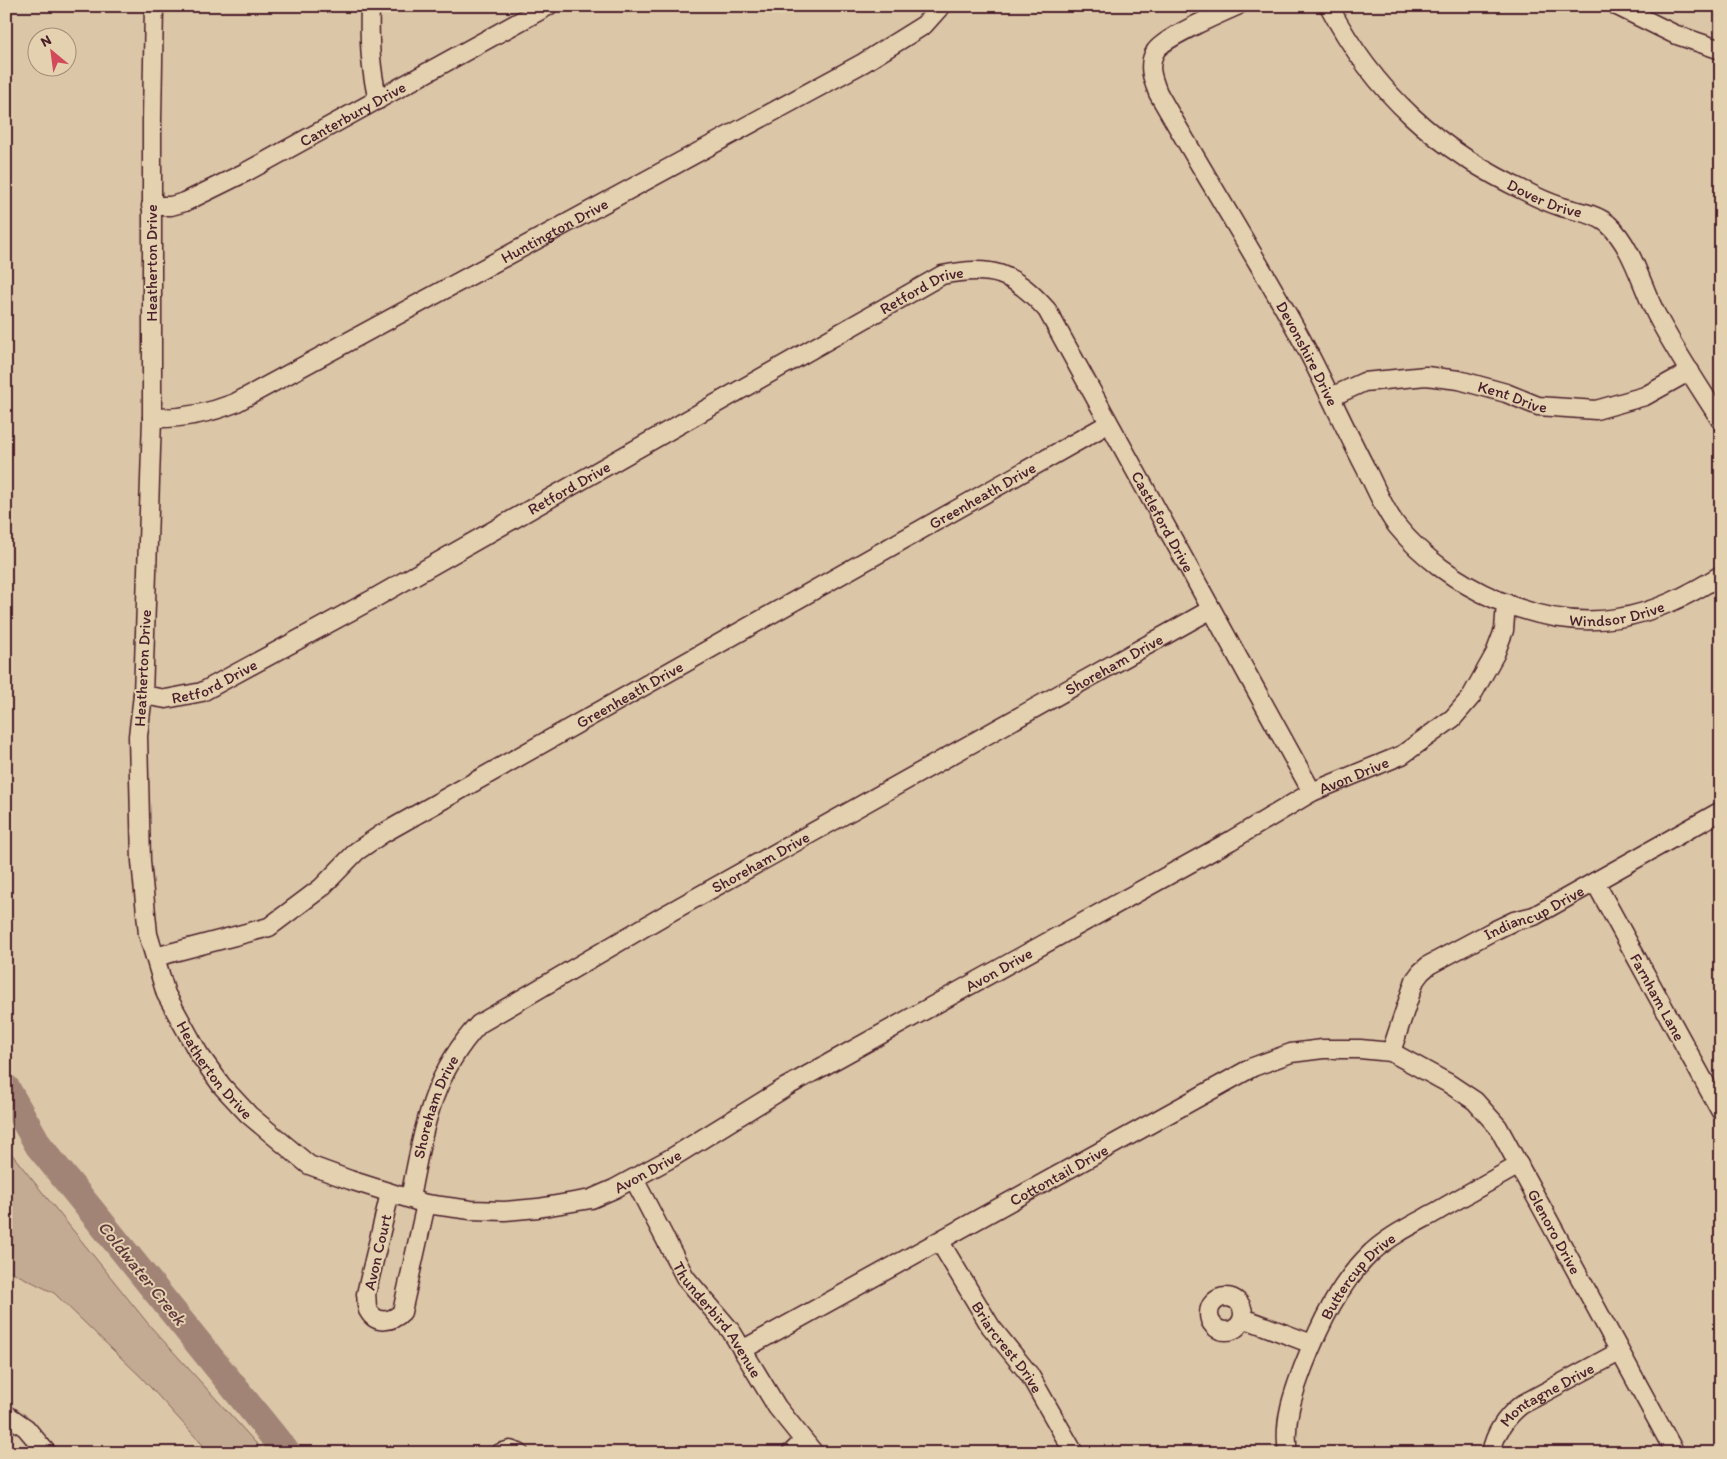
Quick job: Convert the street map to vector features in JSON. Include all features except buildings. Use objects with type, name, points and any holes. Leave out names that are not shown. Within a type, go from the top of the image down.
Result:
[{"type":"street","name":"Heatherton Drive","points":[[154,6],[151,206],[152,418],[143,695],[138,736],[141,861],[148,934],[166,994],[199,1054],[222,1086],[248,1115],[309,1165],[418,1201]]},
{"type":"street","points":[[370,6],[369,46],[378,100]]},
{"type":"street","name":"Canterbury Drive","points":[[151,206],[171,206],[185,202],[306,141],[548,6]]},
{"type":"street","name":"Huntington Drive","points":[[152,418],[175,419],[195,416],[235,403],[863,63],[924,25],[941,6]]},
{"type":"street","name":"Devonshire Drive","points":[[1236,6],[1167,41],[1155,50],[1151,64],[1152,78],[1158,93],[1263,270],[1331,397],[1396,525],[1423,554],[1452,575],[1481,593],[1506,603]]},
{"type":"street","name":"Dover Drive","points":[[1330,6],[1361,59],[1415,122],[1442,143],[1498,179],[1531,194],[1588,214],[1607,223],[1620,238],[1656,312],[1721,421]]},
{"type":"street","points":[[1617,6],[1674,34],[1721,50]]},
{"type":"street","name":"Retford Drive","points":[[143,695],[166,699],[202,692],[373,599],[942,275],[967,270],[992,272]]},
{"type":"street","name":"Castleford Drive","points":[[992,272],[1012,278],[1030,291],[1047,310],[1210,610],[1312,792]]},
{"type":"street","name":"Kent Drive","points":[[1331,397],[1364,382],[1426,376],[1459,380],[1506,393],[1538,406],[1596,410],[1645,396],[1690,371]]},
{"type":"street","name":"Greenheath Drive","points":[[155,957],[269,927],[321,888],[357,851],[382,834],[1108,424]]},
{"type":"street","name":"Windsor Drive","points":[[1506,603],[1535,613],[1569,618],[1594,620],[1618,618],[1673,602],[1721,575]]},
{"type":"street","name":"Avon Drive","points":[[418,1201],[471,1210],[538,1208],[591,1199],[634,1179],[786,1087],[1230,841],[1312,792],[1402,755],[1453,718],[1471,698],[1495,654],[1504,630],[1506,603]]},
{"type":"street","name":"Shoreham Drive","points":[[418,1201],[419,1150],[438,1082],[461,1044],[479,1024],[665,915],[1210,610]]},
{"type":"street","name":"Indiancup Drive","points":[[1391,1052],[1415,980],[1429,965],[1514,921],[1534,916],[1721,812]]},
{"type":"street","name":"Farnham Lane","points":[[1595,882],[1720,1108]]},
{"type":"street","name":"Cottontail Drive","points":[[742,1350],[940,1242],[1006,1202],[1253,1068],[1291,1053],[1323,1049],[1360,1049],[1391,1052]]},
{"type":"street","name":"Glenoro Drive","points":[[1391,1052],[1448,1083],[1475,1101],[1498,1127],[1588,1289],[1619,1352],[1675,1453]]},
{"type":"street","name":"Buttercup Drive","points":[[1288,1453],[1286,1425],[1290,1400],[1312,1344],[1348,1280],[1372,1252],[1399,1232],[1518,1165]]},
{"type":"street","name":"Thunderbird Avenue","points":[[634,1179],[685,1277],[731,1331],[803,1449]]},
{"type":"street","name":"Avon Court","points":[[390,1193],[366,1294],[367,1309],[374,1318],[384,1321],[395,1319],[402,1312],[418,1201]]},
{"type":"street","name":"Briarcrest Drive","points":[[940,1242],[990,1327],[1029,1374],[1074,1453]]},
{"type":"street","points":[[1243,1318],[1312,1344]]},
{"type":"street","name":"Montagne Drive","points":[[1492,1453],[1499,1430],[1508,1416],[1521,1405],[1619,1352]]},
{"type":"street","points":[[6,1414],[26,1428],[47,1453]]},
{"type":"street","points":[[500,1453],[510,1450],[519,1453]]},
{"type":"shaded area","points":[[6,1147],[150,1326],[265,1453],[210,1453],[141,1377],[54,1293],[6,1269]]},
{"type":"waterway","name":"Coldwater Creek","points":[[6,1088],[39,1146],[287,1453]]}]
